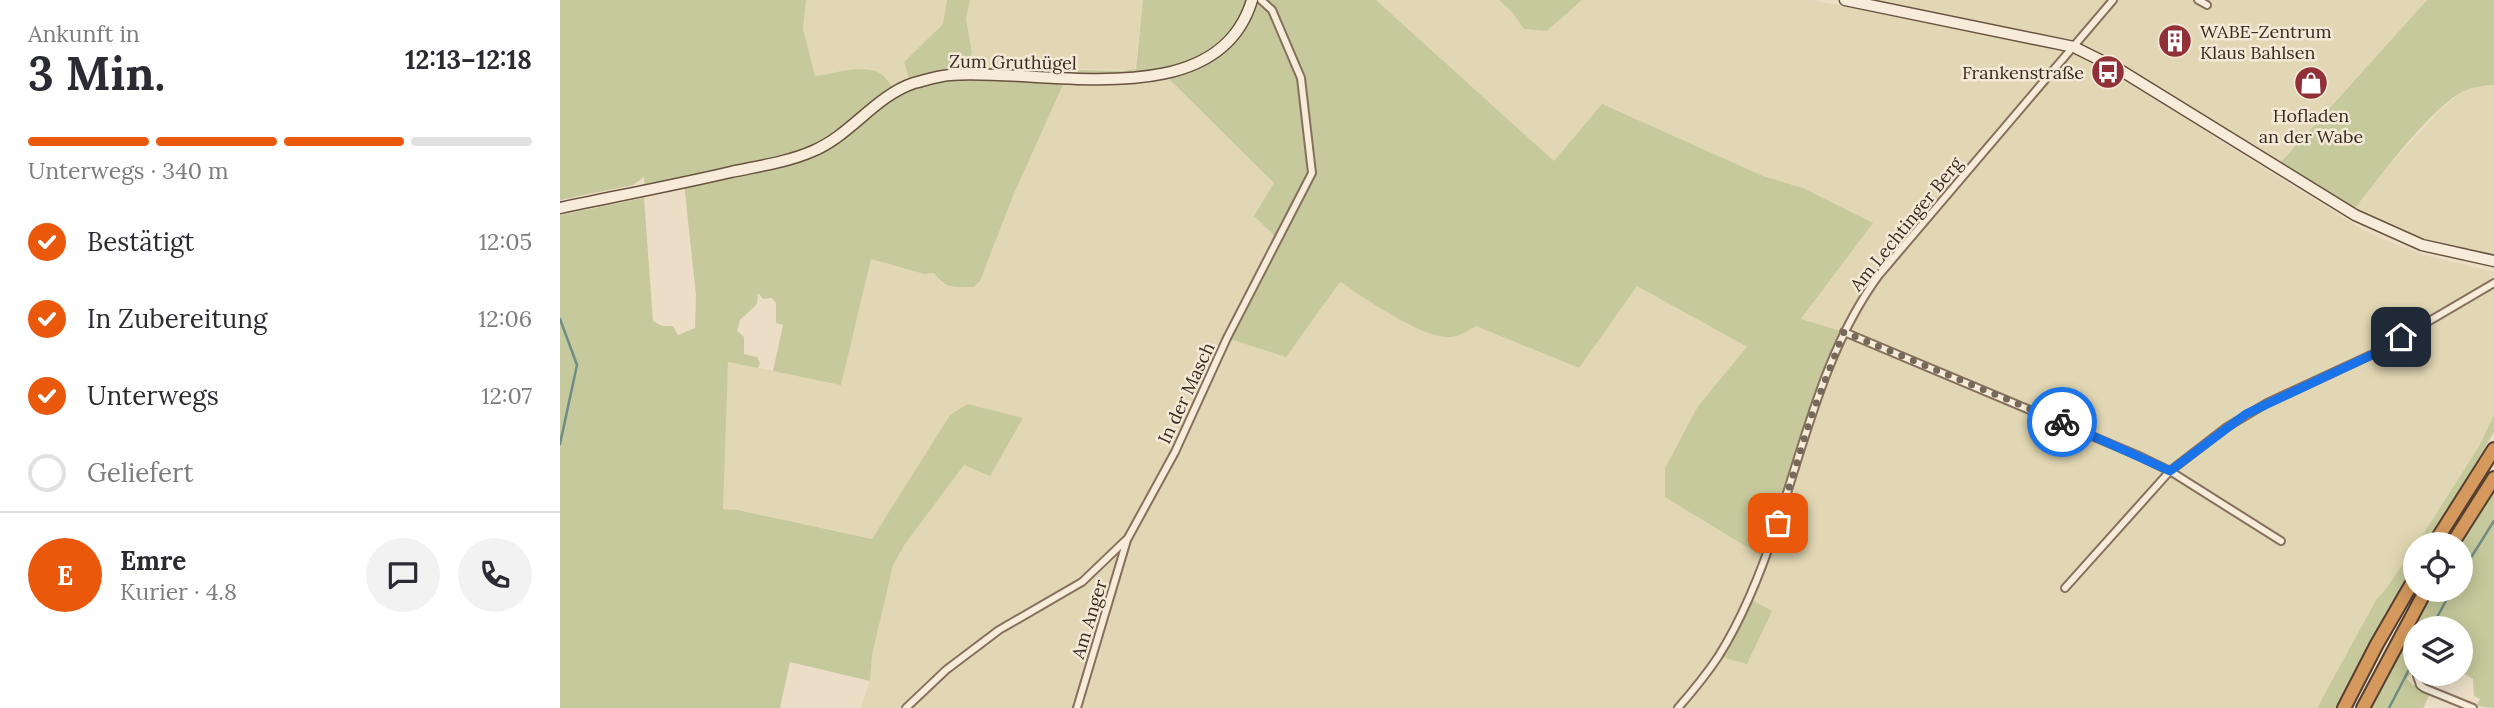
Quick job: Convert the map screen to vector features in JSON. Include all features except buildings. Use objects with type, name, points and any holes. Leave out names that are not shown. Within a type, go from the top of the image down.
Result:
[{"type":"highway","points":[[2442,532],[2494,449]]},
{"type":"highway","points":[[2460,532],[2494,478]]},
{"type":"highway","points":[[2344,708],[2403,599]]},
{"type":"highway","points":[[2363,708],[2419,602]]},
{"type":"street","name":"Zum Gruthügel","points":[[560,208],[685,183],[802,155],[833,140],[895,92],[911,84],[941,76],[986,74],[1125,79],[1166,74],[1189,66],[1216,51],[1240,26],[1252,0]]},
{"type":"street","name":"In der Masch","points":[[906,708],[946,670],[999,630],[1082,582],[1128,538],[1175,452],[1227,338],[1312,173],[1301,79],[1272,10],[1261,0]]},
{"type":"street","points":[[1845,0],[2074,47],[2120,70],[2355,215],[2422,245],[2494,261]]},
{"type":"street","points":[[2074,47],[2113,0]]},
{"type":"street","points":[[2199,0],[2207,5]]},
{"type":"street","name":"Am Lechtinger Berg","points":[[1678,708],[1718,656],[1757,579],[1778,523],[1812,414],[1854,311],[1879,275],[2074,47]]},
{"type":"street","points":[[2066,587],[2170,471],[2246,414],[2374,354],[2494,283]]},
{"type":"street","points":[[1844,332],[2054,419],[2170,471],[2281,541]]},
{"type":"street","name":"Am Anger","points":[[1077,708],[1128,538]]},
{"type":"street","points":[[2421,686],[2473,708]]},
{"type":"shaded area","points":[[806,0],[947,0],[943,24],[904,62],[909,78],[891,87],[887,78],[867,68],[815,76],[803,29]]},
{"type":"shaded area","points":[[970,0],[1143,0],[1135,70],[966,67],[972,51],[966,19]]},
{"type":"shaded area","points":[[1376,0],[1499,0],[1524,29],[1547,31],[1582,0],[1812,0],[2002,36],[2076,54],[2104,72],[2125,81],[2360,228],[2424,255],[2494,272],[2494,415],[2478,448],[2425,532],[2403,532],[2402,568],[2376,600],[2317,708],[860,708],[870,681],[872,655],[893,565],[905,544],[964,465],[990,476],[1022,418],[911,478],[873,539],[738,510],[722,509],[728,362],[841,384],[871,259],[923,274],[934,273],[941,283],[951,287],[974,287],[980,281],[1013,196],[1066,78],[1166,73],[1274,183],[1286,357],[1339,282],[1409,325],[1455,337],[1476,325],[1578,368],[1637,286],[1748,348],[1698,406],[1665,468],[1843,332],[1801,320],[1872,223],[1803,188],[1763,176],[1726,160],[1554,161]]},
{"type":"shaded area","points":[[1845,0],[2427,0],[2275,167],[2074,47],[2033,32],[1965,25]]},
{"type":"shaded area","points":[[2481,85],[2494,85],[2494,257],[2427,243],[2354,210],[2385,170],[2440,110],[2460,93]]},
{"type":"green space","points":[[560,0],[806,0],[803,29],[815,76],[868,69],[885,77],[891,86],[909,78],[904,62],[943,24],[947,0],[970,0],[966,19],[972,52],[967,67],[1123,71],[1136,69],[1143,0],[1376,0],[1554,161],[1602,104],[1763,176],[1803,188],[1873,223],[1801,319],[1844,332],[1765,558],[1665,497],[1665,468],[1698,406],[1747,347],[1637,286],[1579,368],[1476,326],[1457,336],[1445,337],[1430,333],[1397,318],[1340,282],[1286,357],[1227,338],[1278,239],[1254,216],[1274,183],[1166,74],[1066,78],[1013,196],[980,281],[974,287],[951,286],[942,282],[934,273],[924,274],[871,259],[841,385],[773,371],[783,325],[776,323],[776,303],[772,298],[763,299],[758,293],[757,304],[740,320],[737,331],[744,337],[744,354],[757,357],[760,363],[758,368],[728,362],[723,509],[872,539],[950,415],[968,404],[1023,418],[990,476],[964,465],[905,544],[893,565],[872,655],[870,681],[790,662],[780,708],[560,708],[560,215],[644,198],[653,321],[662,326],[673,326],[678,335],[695,328],[696,296],[684,183],[645,191],[644,177],[633,185],[560,200]]},
{"type":"green space","points":[[1499,0],[1582,0],[1547,31],[1524,29]]},
{"type":"green space","points":[[2427,0],[2494,0],[2494,85],[2462,92],[2449,101],[2405,146],[2354,210],[2278,165]]},
{"type":"green space","points":[[2494,415],[2494,432],[2434,532],[2425,532],[2478,448]]},
{"type":"green space","points":[[2494,490],[2494,708],[2476,706],[2480,699],[2474,696],[2473,616],[2419,616],[2426,602],[2473,602],[2473,532],[2468,532]]},
{"type":"green space","points":[[2403,564],[2403,588],[2338,708],[2317,708],[2376,600]]},
{"type":"green space","points":[[1748,598],[1772,611],[1747,664],[1718,656]]},
{"type":"green space","points":[[2403,645],[2403,686],[2422,686],[2431,692],[2423,708],[2369,708]]},
{"type":"waterway","points":[[560,319],[577,365],[560,444]]},
{"type":"waterway","points":[[2473,554],[2494,521]]},
{"type":"waterway","points":[[2438,616],[2445,602]]},
{"type":"waterway","points":[[2389,708],[2403,681]]},
{"type":"way so far","points":[[1778,523],[1812,414],[1844,332],[2062,422]]},
{"type":"place","name":"WABE-Zentrum Klaus Bahlsen","points":[[2175,41]]},
{"type":"place","name":"Frankenstraße","points":[[2108,72]]},
{"type":"place","name":"Hofladen an der Wabe","points":[[2311,83]]},
{"type":"route","points":[[2062,422],[2170,471],[2246,414],[2374,354],[2401,337]]}]
